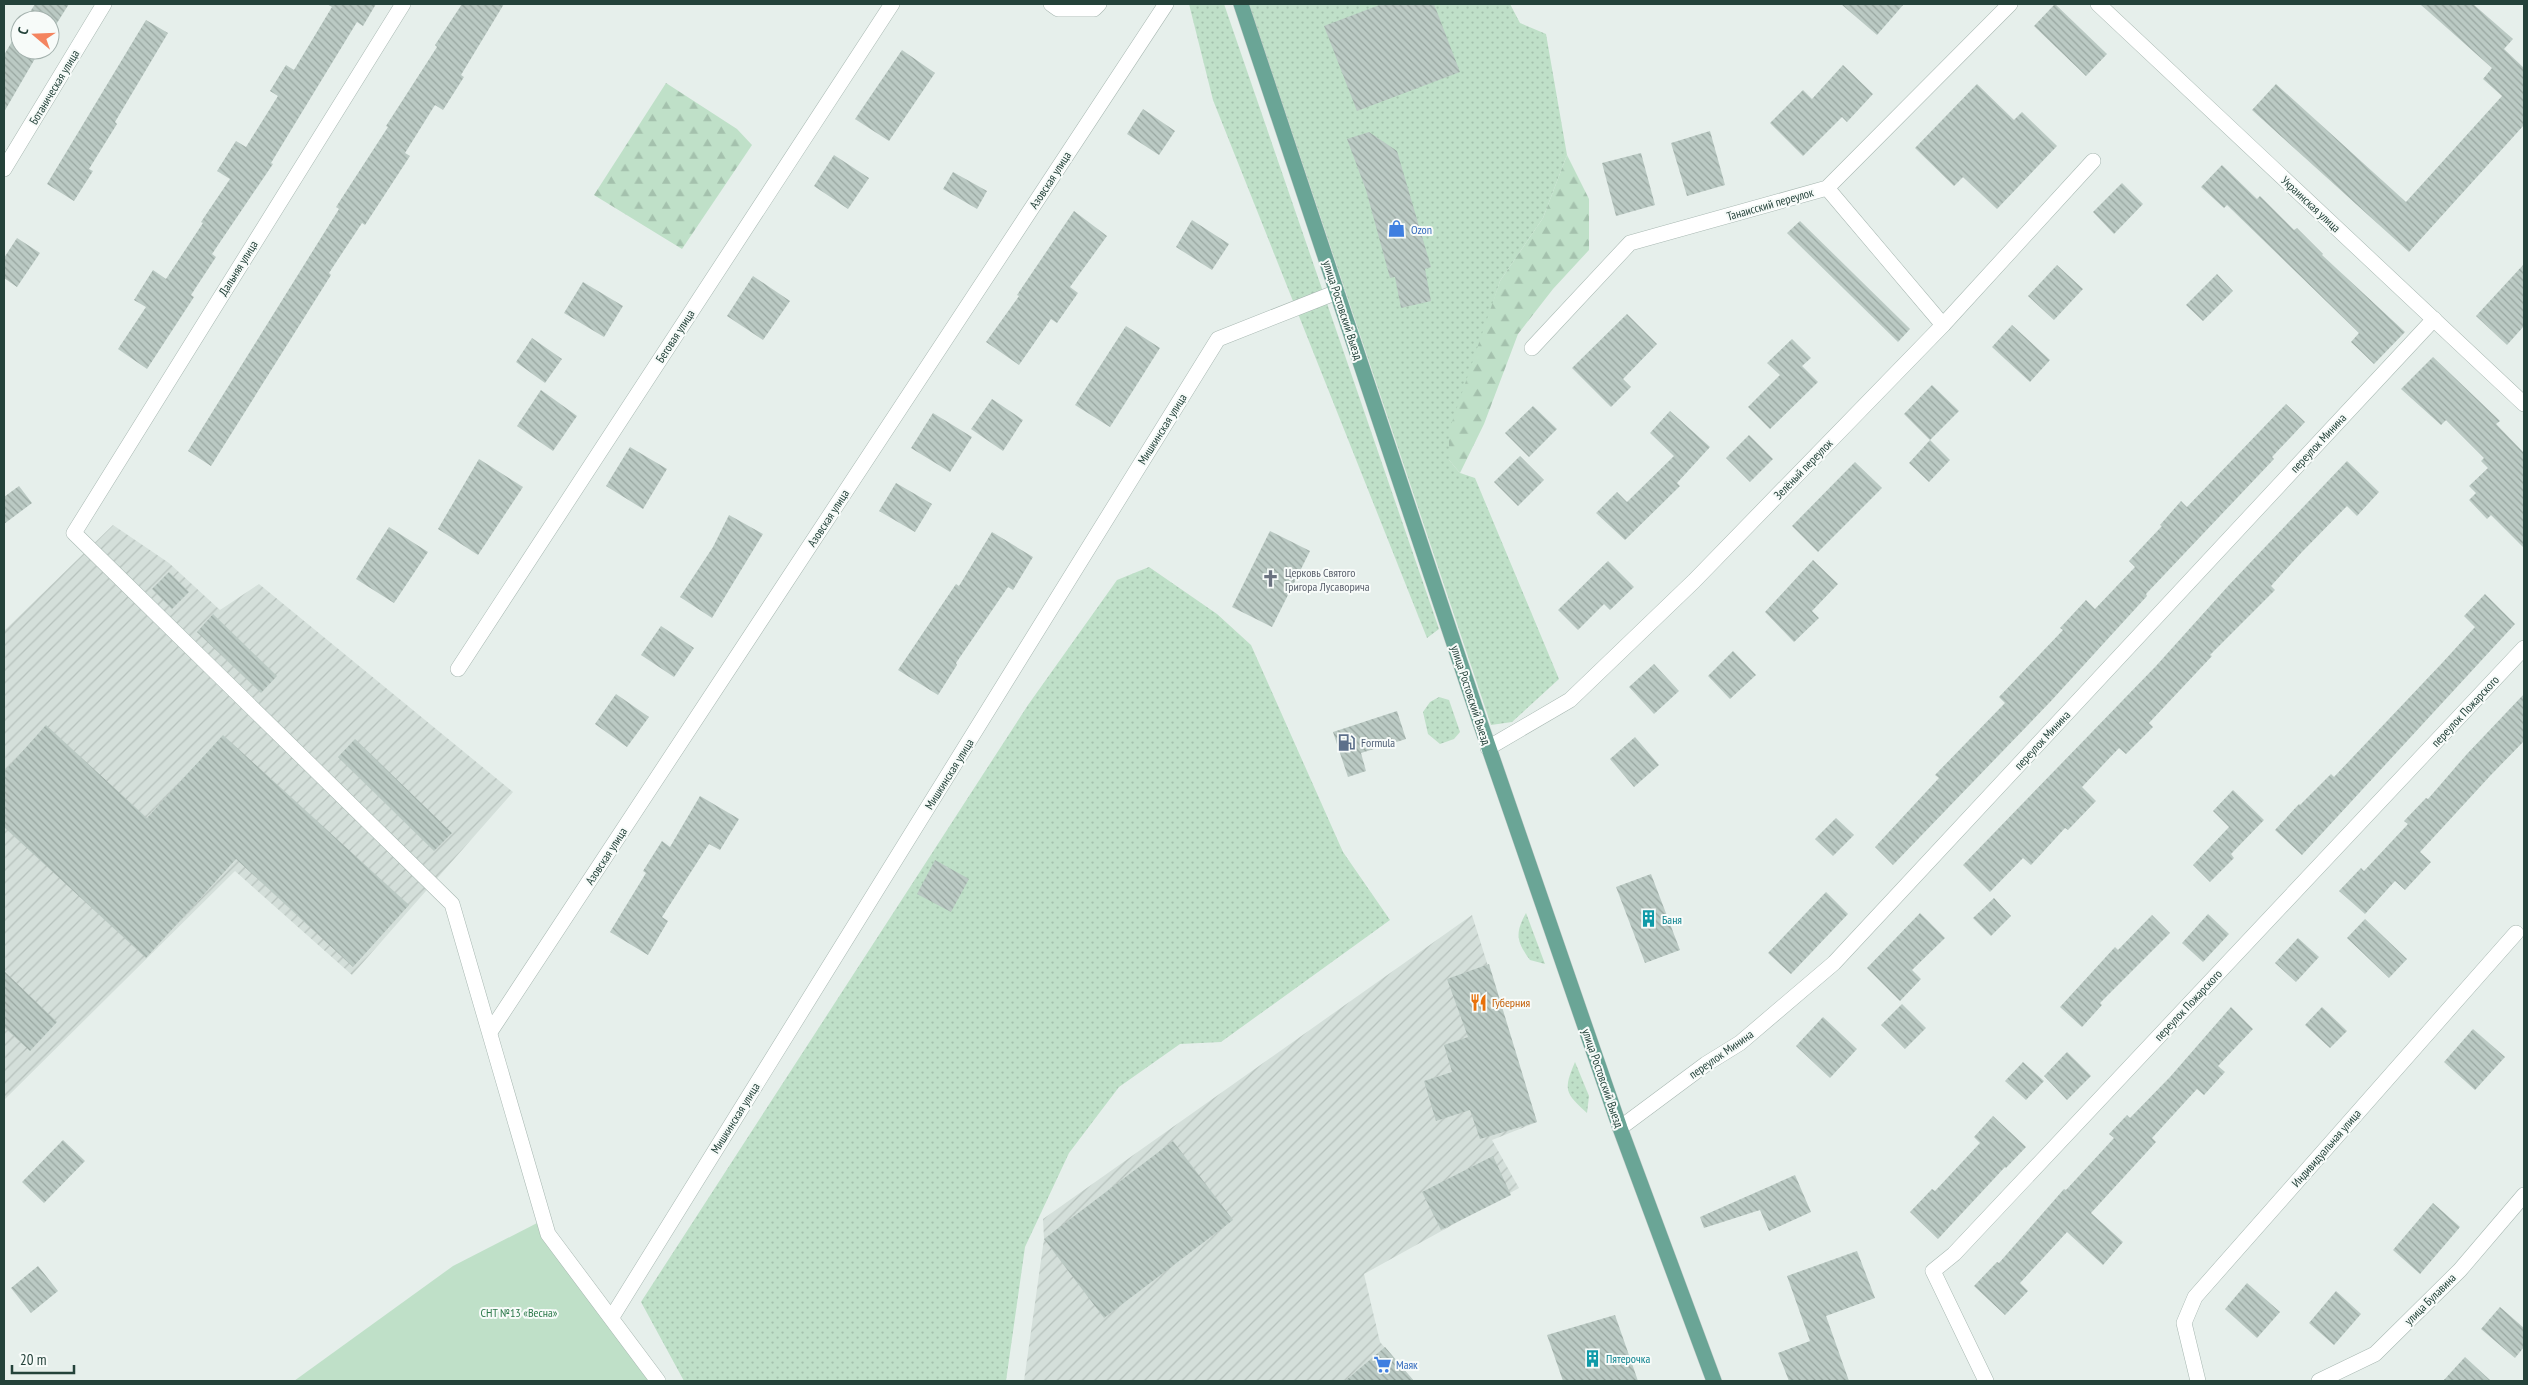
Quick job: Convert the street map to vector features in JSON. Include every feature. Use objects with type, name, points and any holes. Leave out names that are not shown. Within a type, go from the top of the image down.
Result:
[{"type":"main road","name":"улица Ростовский Выезд","points":[[1242,4],[1488,748],[1620,1128],[1714,1381]]},
{"type":"street","name":"Ботаническая улица","points":[[4,169],[104,4]]},
{"type":"street","name":"Дальняя улица","points":[[402,4],[74,533],[452,904],[490,1032]]},
{"type":"street","name":"Беговая улица","points":[[458,669],[892,4]]},
{"type":"street","points":[[1051,4],[1058,9],[1094,9],[1099,4]]},
{"type":"street","name":"Азовская улица","points":[[490,1032],[1166,4]]},
{"type":"street","name":"Танаисский переулок","points":[[1532,348],[1630,243],[1827,188],[2010,4]]},
{"type":"street","name":"Украинская улица","points":[[2098,4],[2524,404]]},
{"type":"street","name":"Зелёный переулок","points":[[1488,748],[1570,700],[1694,581],[1943,325],[2092,161]]},
{"type":"street","points":[[1827,188],[1943,325]]},
{"type":"street","name":"Мишкинская улица","points":[[612,1317],[1218,339],[1337,292]]},
{"type":"street","name":"переулок Минина","points":[[1620,1128],[1706,1064],[1740,1043],[1834,963],[2434,319]]},
{"type":"street","name":"переулок Пожарского","points":[[1986,1381],[1933,1271],[1954,1254],[2524,648]]},
{"type":"street","name":"Индивидуальная улица","points":[[2198,1381],[2184,1323],[2195,1297],[2516,934]]},
{"type":"street","points":[[490,1032],[548,1234],[612,1317],[658,1381]]},
{"type":"street","name":"улица Булавина","points":[[2318,1381],[2375,1354],[2460,1270],[2524,1195]]},
{"type":"shaded area","points":[[113,525],[169,563],[220,610],[259,584],[513,792],[352,975],[235,871],[4,1100],[4,631]]},
{"type":"shaded area","points":[[1472,915],[1537,1122],[1492,1140],[1519,1188],[1364,1274],[1380,1342],[1414,1381],[1024,1381],[1044,1239],[1043,1219]]},
{"type":"green space","points":[[1189,4],[1224,4],[1439,629],[1427,638],[1213,100]]},
{"type":"green space","points":[[1249,4],[1510,4],[1520,23],[1546,34],[1567,155],[1543,218],[1500,281],[1477,353],[1449,460],[1460,473],[1475,478],[1559,679],[1512,722],[1491,725]]},
{"type":"green space","points":[[666,83],[737,129],[752,145],[682,249],[594,195]]},
{"type":"green space","points":[[1567,155],[1589,199],[1589,250],[1553,289],[1518,334],[1484,424],[1460,473],[1449,460],[1449,431],[1500,281],[1543,218]]},
{"type":"green space","points":[[1149,567],[1217,614],[1251,645],[1343,852],[1390,920],[1221,1042],[1180,1044],[1119,1087],[1069,1153],[1025,1247],[1006,1381],[684,1381],[641,1302],[1028,705],[1117,580]]},
{"type":"green space","points":[[1439,697],[1449,700],[1460,732],[1454,739],[1440,744],[1428,734],[1423,712],[1430,702]]},
{"type":"green space","points":[[1526,913],[1545,964],[1530,960],[1520,942],[1520,926]]},
{"type":"green space","points":[[1575,1062],[1589,1096],[1587,1113],[1574,1101],[1568,1090],[1569,1079]]},
{"type":"green space","name":"СНТ №13 «Весна»","points":[[541,1221],[655,1381],[294,1381],[453,1266]]},
{"type":"building","points":[[35,4],[69,4],[60,18],[60,10],[31,10]]},
{"type":"building","points":[[327,4],[376,4],[363,26],[357,22],[271,163],[273,164],[212,254],[216,257],[191,295],[194,297],[147,369],[118,349],[146,307],[134,300],[153,270],[166,279],[203,223],[201,222],[230,179],[217,171],[236,141],[246,147],[278,96],[270,91],[286,65],[294,70],[332,7]]},
{"type":"building","points":[[462,4],[504,4],[461,75],[464,77],[443,110],[435,105],[405,153],[410,156],[365,225],[362,223],[329,273],[331,275],[211,466],[188,451],[339,209],[336,207],[388,127],[386,126],[437,47],[435,45]]},
{"type":"building","points":[[1382,4],[1434,4],[1460,72],[1357,111],[1324,26]]},
{"type":"building","points":[[1841,4],[1904,4],[1877,35]]},
{"type":"building","points":[[2055,4],[2107,54],[2086,76],[2034,26]]},
{"type":"building","points":[[2420,4],[2473,4],[2513,39],[2504,49],[2524,68],[2524,125],[2409,252],[2252,110],[2276,84],[2406,202],[2502,96],[2483,79],[2492,68]]},
{"type":"building","points":[[146,20],[168,33],[115,122],[117,124],[89,169],[93,171],[74,201],[47,184]]},
{"type":"building","points":[[10,45],[10,60],[34,60],[4,112],[4,55]]},
{"type":"building","points":[[902,50],[935,73],[889,141],[855,119]]},
{"type":"building","points":[[1843,65],[1873,94],[1847,122],[1842,117],[1803,156],[1770,123],[1803,90],[1812,99]]},
{"type":"building","points":[[1977,84],[2014,120],[2022,112],[2057,146],[1997,209],[1963,177],[1954,186],[1915,148]]},
{"type":"building","points":[[1143,109],[1175,131],[1159,155],[1127,134]]},
{"type":"building","points":[[1710,131],[1725,185],[1687,196],[1671,143]]},
{"type":"building","points":[[1369,132],[1397,151],[1431,267],[1425,269],[1431,301],[1401,308],[1395,277],[1390,278],[1366,190],[1347,139]]},
{"type":"building","points":[[1641,153],[1655,205],[1616,216],[1602,163]]},
{"type":"building","points":[[834,155],[869,178],[848,209],[814,186]]},
{"type":"building","points":[[2222,165],[2257,199],[2260,196],[2294,230],[2297,228],[2322,255],[2405,332],[2374,364],[2351,342],[2359,333],[2227,205],[2224,208],[2201,187]]},
{"type":"building","points":[[953,172],[987,191],[977,209],[943,189]]},
{"type":"building","points":[[2122,183],[2143,204],[2114,234],[2093,212]]},
{"type":"building","points":[[1074,211],[1107,236],[1070,287],[1078,293],[1057,323],[1051,319],[1019,365],[986,342],[1019,296],[1017,295]]},
{"type":"building","points":[[1192,220],[1229,244],[1212,270],[1176,247]]},
{"type":"building","points":[[1800,221],[1910,329],[1898,342],[1787,233]]},
{"type":"building","points":[[17,238],[40,253],[17,287],[4,278],[4,258]]},
{"type":"building","points":[[2524,264],[2524,326],[2507,345],[2476,316]]},
{"type":"building","points":[[2057,265],[2083,289],[2054,320],[2028,296]]},
{"type":"building","points":[[2217,274],[2233,291],[2203,321],[2186,305]]},
{"type":"building","points":[[753,276],[790,301],[763,340],[727,316]]},
{"type":"building","points":[[583,282],[623,306],[604,337],[564,313]]},
{"type":"building","points":[[1627,314],[1657,344],[1623,379],[1631,387],[1611,407],[1572,368]]},
{"type":"building","points":[[2012,325],[2050,360],[2030,382],[1992,347]]},
{"type":"building","points":[[1126,326],[1160,348],[1110,427],[1075,405]]},
{"type":"building","points":[[532,338],[562,359],[545,383],[516,362]]},
{"type":"building","points":[[1792,339],[1811,358],[1802,366],[1818,382],[1770,429],[1748,407],[1780,375],[1767,363]]},
{"type":"building","points":[[2433,357],[2500,421],[2496,424],[2524,453],[2524,548],[2491,515],[2487,519],[2469,500],[2476,493],[2469,486],[2488,468],[2481,461],[2484,458],[2446,420],[2441,425],[2401,389]]},
{"type":"building","points":[[1932,385],[1959,411],[1930,440],[1904,414]]},
{"type":"building","points":[[541,390],[577,416],[553,451],[517,426]]},
{"type":"building","points":[[992,399],[1023,420],[1003,451],[971,429]]},
{"type":"building","points":[[2286,404],[2305,422],[2272,457],[2274,459],[2146,594],[2147,596],[2051,701],[1893,865],[1875,847],[1939,778],[1935,775],[2005,703],[1999,697],[2063,630],[2060,628],[2086,600],[2095,609],[2135,567],[2129,561],[2162,526],[2160,525],[2181,501],[2187,507]]},
{"type":"building","points":[[1533,406],[1557,429],[1529,457],[1505,433]]},
{"type":"building","points":[[1670,411],[1710,447],[1677,483],[1680,486],[1625,540],[1596,513],[1617,492],[1627,502],[1674,456],[1650,433]]},
{"type":"building","points":[[933,413],[972,437],[950,472],[911,448]]},
{"type":"building","points":[[1749,435],[1773,459],[1750,482],[1726,458]]},
{"type":"building","points":[[1930,440],[1950,460],[1929,482],[1909,463]]},
{"type":"building","points":[[630,447],[667,469],[643,509],[606,486]]},
{"type":"building","points":[[1520,456],[1544,480],[1518,506],[1494,482]]},
{"type":"building","points":[[479,459],[523,487],[478,555],[438,529]]},
{"type":"building","points":[[2347,461],[2379,492],[2357,516],[2347,506],[2301,553],[2271,586],[2275,590],[2210,655],[2212,656],[2149,723],[2153,727],[2126,754],[2119,748],[2082,787],[2096,801],[2068,830],[2065,828],[2031,865],[2023,858],[1990,892],[1963,865],[2156,666],[2229,585]]},
{"type":"building","points":[[1855,462],[1882,488],[1818,552],[1792,526]]},
{"type":"building","points":[[896,483],[932,504],[915,532],[879,511]]},
{"type":"building","points":[[19,486],[32,503],[4,524],[4,497]]},
{"type":"building","points":[[729,515],[763,534],[712,618],[680,597],[713,547]]},
{"type":"building","points":[[389,527],[428,552],[394,603],[356,579]]},
{"type":"building","name":"Церковь Святого Григора Лусаворича","points":[[1270,531],[1310,551],[1272,627],[1232,607]]},
{"type":"building","points":[[992,532],[1033,557],[1013,590],[1008,587],[956,663],[957,665],[938,695],[898,670],[956,584],[959,586]]},
{"type":"building","points":[[1813,560],[1838,584],[1812,611],[1819,618],[1794,642],[1765,612]]},
{"type":"building","points":[[1608,561],[1634,587],[1610,610],[1604,604],[1578,630],[1558,610]]},
{"type":"building","points":[[169,572],[189,592],[172,609],[152,589]]},
{"type":"building","points":[[2485,594],[2515,624],[2302,855],[2275,830],[2331,774],[2334,777],[2475,627],[2464,616]]},
{"type":"building","points":[[213,614],[277,676],[261,693],[197,632]]},
{"type":"building","points":[[661,626],[694,648],[674,677],[641,655]]},
{"type":"building","points":[[1733,651],[1756,675],[1730,699],[1708,676]]},
{"type":"building","points":[[1654,664],[1679,691],[1654,714],[1629,687]]},
{"type":"building","points":[[616,694],[649,717],[627,747],[595,724]]},
{"type":"building","points":[[2524,694],[2524,741],[2420,852],[2431,862],[2405,890],[2395,881],[2365,914],[2339,891],[2361,868],[2364,871],[2408,824],[2404,821],[2426,798],[2428,799],[2467,754]]},
{"type":"building","points":[[1397,711],[1406,739],[1361,753],[1366,771],[1348,777],[1333,732]]},
{"type":"building","points":[[46,725],[147,818],[223,735],[409,905],[353,967],[236,859],[146,958],[4,827],[4,772]]},
{"type":"building","points":[[1635,737],[1659,765],[1634,787],[1610,759]]},
{"type":"building","points":[[355,739],[452,833],[434,851],[338,757]]},
{"type":"building","points":[[2233,790],[2264,820],[2231,854],[2234,858],[2210,882],[2193,865],[2229,827],[2213,811]]},
{"type":"building","points":[[700,796],[739,819],[720,850],[709,844],[662,917],[668,921],[648,955],[610,932],[646,873],[643,871],[662,841],[670,847]]},
{"type":"building","points":[[1836,818],[1854,835],[1833,856],[1815,839]]},
{"type":"building","points":[[935,860],[969,879],[951,912],[917,894]]},
{"type":"building","name":"Баня","points":[[1651,874],[1680,950],[1645,963],[1616,887]]},
{"type":"building","points":[[1826,892],[1848,914],[1791,974],[1768,953]]},
{"type":"building","points":[[1994,898],[2011,916],[1991,936],[1973,918]]},
{"type":"building","points":[[1920,913],[1945,938],[1912,970],[1921,979],[1900,1001],[1867,968]]},
{"type":"building","points":[[2208,914],[2229,934],[2203,962],[2182,943]]},
{"type":"building","points":[[2152,915],[2170,933],[2100,1003],[2102,1005],[2082,1027],[2060,1007],[2115,947],[2118,950]]},
{"type":"building","points":[[2365,919],[2407,959],[2389,978],[2347,938]]},
{"type":"building","points":[[2298,938],[2319,957],[2296,982],[2275,963]]},
{"type":"building","points":[[1489,964],[1537,1122],[1480,1139],[1470,1110],[1436,1121],[1424,1081],[1452,1072],[1444,1045],[1468,1037],[1447,979]]},
{"type":"building","points":[[4,971],[57,1022],[30,1051],[4,1027]]},
{"type":"building","points":[[1902,1004],[1926,1028],[1905,1049],[1881,1025]]},
{"type":"building","points":[[2231,1007],[2253,1029],[2218,1066],[2225,1072],[2204,1095],[2197,1089],[2152,1138],[2156,1142],[2091,1213],[2123,1242],[2103,1265],[2067,1232],[2020,1283],[2028,1291],[2005,1315],[1974,1286],[1997,1262],[1999,1263],[2064,1189],[2066,1190],[2114,1138],[2109,1134],[2127,1115],[2130,1118],[2170,1077]]},
{"type":"building","points":[[2322,1007],[2347,1031],[2330,1048],[2305,1025]]},
{"type":"building","points":[[1823,1017],[1857,1049],[1830,1078],[1796,1046]]},
{"type":"building","points":[[2473,1029],[2505,1057],[2475,1090],[2444,1062]]},
{"type":"building","points":[[2067,1052],[2091,1076],[2067,1100],[2044,1076]]},
{"type":"building","points":[[2023,1062],[2044,1081],[2026,1100],[2005,1081]]},
{"type":"building","points":[[1993,1116],[2026,1147],[1938,1239],[1910,1212],[1932,1189],[1935,1191],[1980,1143],[1974,1137]]},
{"type":"building","points":[[63,1140],[85,1161],[44,1203],[22,1182]]},
{"type":"building","points":[[1173,1141],[1233,1220],[1104,1318],[1044,1239]]},
{"type":"building","points":[[1493,1156],[1511,1195],[1441,1230],[1422,1192]]},
{"type":"building","points":[[1795,1175],[1811,1212],[1769,1231],[1760,1210],[1704,1228],[1700,1217]]},
{"type":"building","points":[[2433,1203],[2460,1227],[2420,1274],[2393,1250]]},
{"type":"building","points":[[1857,1251],[1875,1298],[1826,1316],[1849,1381],[1789,1381],[1778,1353],[1810,1341],[1787,1276]]},
{"type":"building","points":[[38,1266],[58,1291],[31,1313],[11,1288]]},
{"type":"building","points":[[2247,1283],[2280,1312],[2257,1338],[2225,1309]]},
{"type":"building","points":[[2336,1291],[2361,1314],[2334,1345],[2309,1323]]},
{"type":"building","points":[[2500,1307],[2524,1328],[2524,1347],[2515,1358],[2481,1329]]},
{"type":"building","name":"Пятерочка","points":[[1615,1315],[1638,1381],[1563,1381],[1547,1335]]},
{"type":"building","name":"Маяк","points":[[1385,1347],[1414,1381],[1345,1381]]},
{"type":"building","points":[[2465,1357],[2491,1381],[2443,1381]]},
{"type":"place","name":"Ozon","points":[[1397,229]]},
{"type":"place","name":"Церковь Святого Григора Лусаворича","points":[[1271,579]]},
{"type":"place","name":"Formula","points":[[1347,742]]},
{"type":"place","name":"Баня","points":[[1648,919]]},
{"type":"place","name":"Губерния","points":[[1478,1002]]},
{"type":"place","name":"Пятерочка","points":[[1592,1358]]},
{"type":"place","name":"Маяк","points":[[1382,1364]]}]
